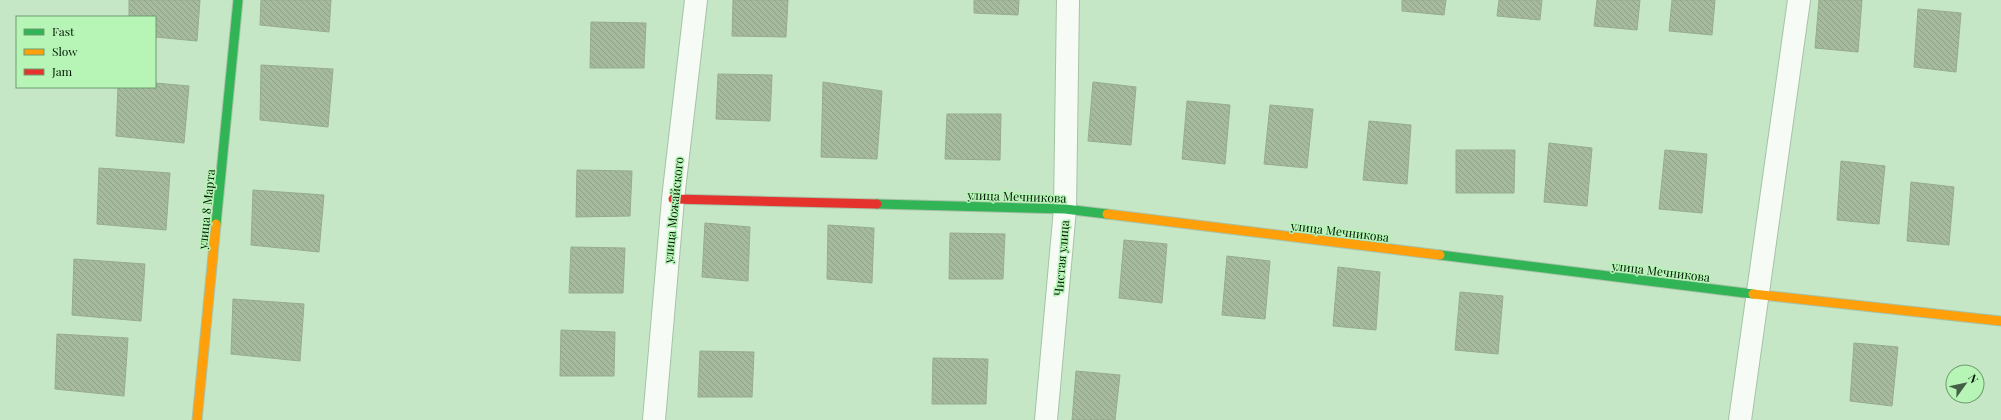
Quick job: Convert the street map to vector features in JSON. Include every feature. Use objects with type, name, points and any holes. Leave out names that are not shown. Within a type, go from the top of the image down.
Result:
[{"type":"street","name":"улица 8 Марта","points":[[197,420],[238,0]]},
{"type":"street","name":"улица Можайского","points":[[654,420],[673,199],[696,0]]},
{"type":"street","name":"Чистая улица","points":[[1046,420],[1065,209],[1068,0]]},
{"type":"street","points":[[1740,420],[1799,0]]},
{"type":"street","name":"улица Мечникова","points":[[673,199],[1065,209],[1758,295],[2001,321]]},
{"type":"building","points":[[129,0],[200,0],[197,41],[156,37],[156,16],[129,16]]},
{"type":"building","points":[[261,0],[331,0],[329,32],[260,25]]},
{"type":"building","points":[[733,0],[788,0],[786,37],[732,36]]},
{"type":"building","points":[[974,0],[1019,0],[1018,15],[974,13]]},
{"type":"building","points":[[1402,0],[1446,0],[1444,15],[1402,11]]},
{"type":"building","points":[[1499,0],[1542,0],[1540,20],[1497,16]]},
{"type":"building","points":[[1597,0],[1640,0],[1637,30],[1594,26]]},
{"type":"building","points":[[1672,0],[1715,0],[1712,35],[1669,31]]},
{"type":"building","points":[[1819,0],[1862,0],[1858,52],[1815,48]]},
{"type":"building","points":[[1918,9],[1961,13],[1956,72],[1914,67]]},
{"type":"building","points":[[591,22],[646,23],[644,68],[590,68]]},
{"type":"building","points":[[261,65],[333,69],[328,127],[260,120]]},
{"type":"building","points":[[718,74],[772,75],[770,121],[716,119]]},
{"type":"building","points":[[823,82],[882,91],[877,159],[821,157]]},
{"type":"building","points":[[1093,82],[1136,87],[1131,145],[1088,141]]},
{"type":"building","points":[[156,83],[189,86],[184,143],[116,136],[118,88],[156,88]]},
{"type":"building","points":[[1187,101],[1230,105],[1225,164],[1182,159]]},
{"type":"building","points":[[1270,105],[1313,109],[1307,168],[1264,164]]},
{"type":"building","points":[[947,114],[1001,114],[1000,160],[945,159]]},
{"type":"building","points":[[1369,121],[1411,125],[1407,184],[1363,180]]},
{"type":"building","points":[[1549,143],[1592,148],[1587,206],[1544,202]]},
{"type":"building","points":[[1456,150],[1515,150],[1514,193],[1456,193]]},
{"type":"building","points":[[1665,150],[1707,154],[1702,213],[1659,209]]},
{"type":"building","points":[[1841,161],[1885,166],[1879,224],[1837,220]]},
{"type":"building","points":[[99,168],[170,173],[166,230],[97,224]]},
{"type":"building","points":[[577,170],[632,171],[630,216],[576,217]]},
{"type":"building","points":[[1911,182],[1954,187],[1949,245],[1907,241]]},
{"type":"building","points":[[253,190],[324,195],[319,252],[251,245]]},
{"type":"building","points":[[705,223],[750,227],[748,281],[702,277]]},
{"type":"building","points":[[828,225],[874,228],[872,283],[827,279]]},
{"type":"building","points":[[950,233],[1005,234],[1003,279],[949,279]]},
{"type":"building","points":[[1124,240],[1167,244],[1162,303],[1119,298]]},
{"type":"building","points":[[571,247],[625,248],[623,293],[569,293]]},
{"type":"building","points":[[1227,256],[1270,261],[1265,319],[1222,315]]},
{"type":"building","points":[[74,259],[145,264],[141,321],[72,315]]},
{"type":"building","points":[[1338,267],[1380,272],[1376,330],[1333,326]]},
{"type":"building","points":[[1460,292],[1503,296],[1498,354],[1455,350]]},
{"type":"building","points":[[233,299],[304,304],[300,361],[231,354]]},
{"type":"building","points":[[561,330],[615,332],[614,376],[560,376]]},
{"type":"building","points":[[57,334],[128,338],[124,396],[55,389]]},
{"type":"building","points":[[1854,343],[1898,347],[1892,406],[1850,401]]},
{"type":"building","points":[[700,351],[754,352],[752,397],[698,397]]},
{"type":"building","points":[[933,358],[988,359],[986,404],[932,404]]},
{"type":"building","points":[[1076,371],[1120,375],[1115,420],[1072,420]]},
{"type":"traffic: fast","points":[[216,224],[238,0]]},
{"type":"traffic: fast","points":[[877,204],[1065,209],[1107,214]]},
{"type":"traffic: fast","points":[[1440,255],[1753,294]]},
{"type":"traffic: slow","points":[[1107,214],[1440,255]]},
{"type":"traffic: slow","points":[[197,420],[216,224]]},
{"type":"traffic: slow","points":[[1753,294],[2001,321]]},
{"type":"traffic: jam","points":[[673,199],[877,204]]}]
